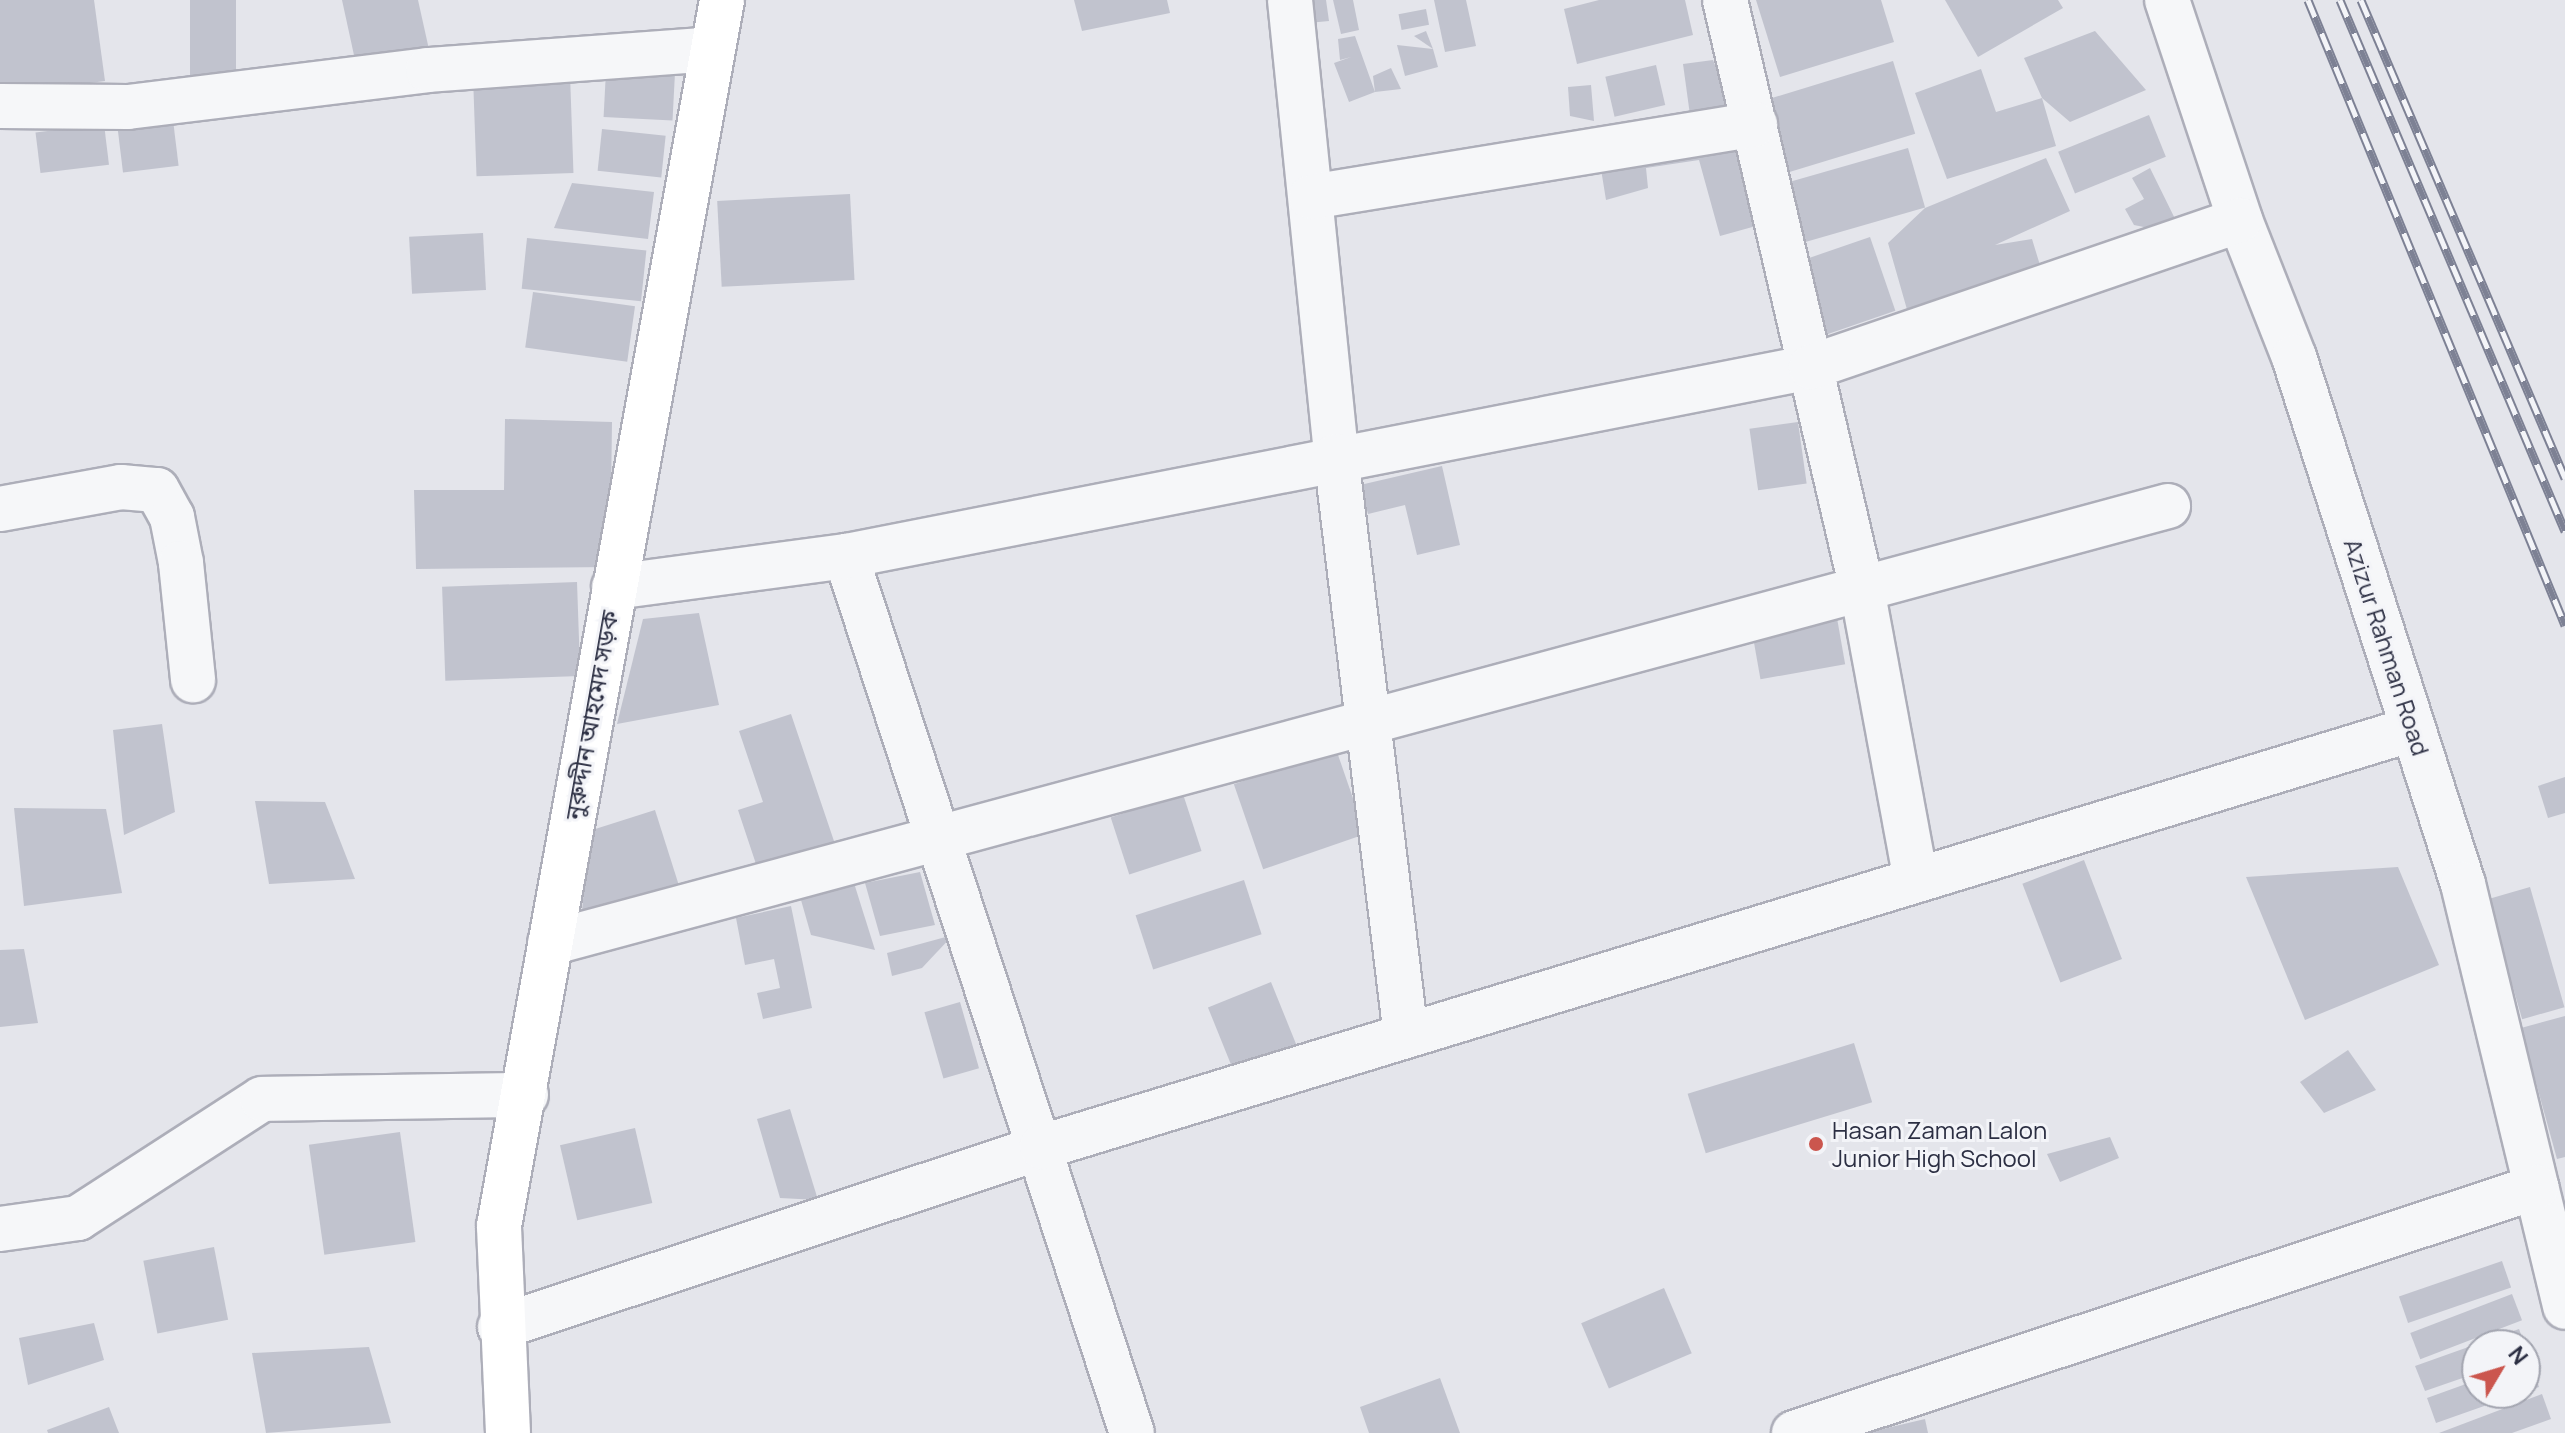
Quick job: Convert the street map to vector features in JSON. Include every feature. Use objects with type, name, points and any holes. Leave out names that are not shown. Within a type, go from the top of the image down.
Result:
[{"type":"main road","name":"নুরুদ্দীন আহমেদ সড়ক","points":[[508,1433],[500,1327],[499,1226],[526,1095],[550,943],[722,0]]},
{"type":"street","points":[[1290,0],[1336,456],[1406,1036]]},
{"type":"street","points":[[1725,0],[1862,589],[1916,880]]},
{"type":"street","name":"Azizur Rahman Road","points":[[2167,0],[2240,220],[2294,357],[2463,884],[2565,1307]]},
{"type":"street","points":[[0,106],[128,107],[428,70],[711,49]]},
{"type":"street","points":[[1311,197],[1755,124]]},
{"type":"street","points":[[614,587],[846,556],[1336,456],[1811,367],[2240,220]]},
{"type":"street","points":[[0,509],[121,487],[157,490],[172,517],[181,563],[193,680]]},
{"type":"street","points":[[550,943],[2168,506]]},
{"type":"street","points":[[846,556],[1042,1147],[1132,1433]]},
{"type":"street","points":[[500,1327],[1042,1147],[2413,729]]},
{"type":"street","points":[[0,1229],[78,1218],[262,1099],[526,1095]]},
{"type":"street","points":[[1794,1433],[2536,1187]]},
{"type":"building","points":[[0,0],[94,0],[105,81],[0,95]]},
{"type":"building","points":[[190,0],[236,0],[236,79],[190,79]]},
{"type":"building","points":[[342,0],[418,0],[430,54],[357,69]]},
{"type":"building","points":[[1074,0],[1167,0],[1170,13],[1082,31]]},
{"type":"building","points":[[1305,0],[1326,0],[1329,21],[1308,23]]},
{"type":"building","points":[[1333,0],[1353,0],[1359,30],[1341,34]]},
{"type":"building","points":[[1434,0],[1466,0],[1476,46],[1445,52]]},
{"type":"building","points":[[1599,0],[1685,0],[1693,35],[1577,64],[1564,9]]},
{"type":"building","points":[[1756,0],[1881,0],[1894,42],[1780,77]]},
{"type":"building","points":[[1945,0],[2058,0],[2063,8],[1978,57]]},
{"type":"building","points":[[1426,9],[1429,25],[1402,30],[1399,14]]},
{"type":"building","points":[[1426,31],[1433,49],[1414,36]]},
{"type":"building","points":[[2095,31],[2146,90],[2070,122],[2042,98],[2024,58]]},
{"type":"building","points":[[1355,36],[1375,92],[1349,102],[1334,63],[1351,57],[1340,60],[1338,39]]},
{"type":"building","points":[[1397,45],[1433,49],[1438,67],[1405,76]]},
{"type":"building","points":[[1713,60],[1733,109],[1690,115],[1683,64]]},
{"type":"building","points":[[1893,61],[1915,134],[1787,173],[1765,100]]},
{"type":"building","points":[[1656,65],[1665,105],[1615,117],[1605,77]]},
{"type":"building","points":[[1391,68],[1401,89],[1375,92],[1373,76]]},
{"type":"building","points":[[1981,69],[1996,112],[2042,98],[2056,146],[1947,179],[1915,93]]},
{"type":"building","points":[[606,71],[675,75],[672,121],[604,117]]},
{"type":"building","points":[[570,74],[573,173],[477,176],[473,77]]},
{"type":"building","points":[[1591,85],[1594,121],[1570,116],[1568,87]]},
{"type":"building","points":[[2149,115],[2166,157],[2075,193],[2058,152]]},
{"type":"building","points":[[173,120],[179,166],[123,172],[117,127]]},
{"type":"building","points":[[104,124],[109,165],[41,173],[36,132]]},
{"type":"building","points":[[602,129],[666,136],[661,177],[598,171]]},
{"type":"building","points":[[1745,140],[1756,226],[1720,236],[1699,160],[1646,168],[1648,188],[1606,200],[1600,163]]},
{"type":"building","points":[[1908,148],[1925,208],[1801,243],[1784,184]]},
{"type":"building","points":[[2046,158],[2070,211],[1995,245],[2032,239],[2043,275],[1908,313],[1888,243],[1925,208]]},
{"type":"building","points":[[2150,168],[2183,235],[2134,225],[2125,209],[2144,199],[2132,178]]},
{"type":"building","points":[[572,183],[654,192],[648,239],[554,228]]},
{"type":"building","points":[[850,194],[855,280],[722,287],[717,201]]},
{"type":"building","points":[[483,233],[486,290],[412,294],[409,237]]},
{"type":"building","points":[[1870,237],[1895,311],[1827,334],[1802,260]]},
{"type":"building","points":[[527,238],[646,251],[641,301],[522,289]]},
{"type":"building","points":[[533,292],[635,306],[627,362],[525,347]]},
{"type":"building","points":[[505,419],[612,422],[610,567],[416,569],[414,490],[504,490]]},
{"type":"building","points":[[1798,422],[1807,483],[1758,490],[1749,429]]},
{"type":"building","points":[[1442,466],[1460,545],[1417,555],[1405,505],[1368,514],[1360,485]]},
{"type":"building","points":[[577,582],[580,676],[445,681],[442,587]]},
{"type":"building","points":[[699,613],[719,705],[617,724],[643,619]]},
{"type":"building","points":[[1837,618],[1845,664],[1760,679],[1752,633]]},
{"type":"building","points":[[791,714],[835,844],[758,870],[738,810],[763,802],[739,731]]},
{"type":"building","points":[[162,724],[175,812],[124,835],[113,730]]},
{"type":"building","points":[[1336,749],[1365,834],[1263,869],[1234,784]]},
{"type":"building","points":[[2565,777],[2565,813],[2548,818],[2538,786]]},
{"type":"building","points":[[1183,794],[1202,851],[1129,875],[1111,817]]},
{"type":"building","points":[[255,801],[325,802],[355,879],[269,884]]},
{"type":"building","points":[[14,808],[106,809],[122,893],[24,906]]},
{"type":"building","points":[[655,810],[681,892],[581,923],[589,831]]},
{"type":"building","points":[[2084,860],[2122,959],[2060,983],[2022,884]]},
{"type":"building","points":[[2398,867],[2439,965],[2305,1020],[2246,877]]},
{"type":"building","points":[[920,872],[935,925],[880,936],[865,883]]},
{"type":"building","points":[[1244,880],[1262,934],[1153,969],[1136,915]]},
{"type":"building","points":[[854,883],[875,950],[811,935],[801,900]]},
{"type":"building","points":[[2530,887],[2564,1007],[2522,1019],[2488,899]]},
{"type":"building","points":[[791,906],[812,1008],[763,1019],[757,993],[780,988],[774,959],[745,965],[736,918]]},
{"type":"building","points":[[953,935],[922,968],[892,976],[887,953]]},
{"type":"building","points":[[24,949],[38,1023],[0,1027],[0,950]]},
{"type":"building","points":[[1271,982],[1298,1049],[1235,1074],[1208,1007]]},
{"type":"building","points":[[960,1002],[979,1068],[943,1079],[924,1012]]},
{"type":"building","points":[[2565,1016],[2565,1157],[2557,1159],[2521,1028]]},
{"type":"building","points":[[1854,1043],[1872,1102],[1706,1153],[1688,1094]]},
{"type":"building","points":[[2348,1050],[2376,1090],[2324,1113],[2300,1082]]},
{"type":"building","points":[[790,1109],[818,1200],[780,1198],[757,1119]]},
{"type":"building","points":[[635,1128],[652,1203],[577,1220],[560,1145]]},
{"type":"building","points":[[400,1132],[415,1242],[324,1255],[309,1145]]},
{"type":"building","points":[[2110,1137],[2119,1158],[2060,1182],[2047,1154]]},
{"type":"building","points":[[214,1247],[228,1320],[157,1333],[143,1261]]},
{"type":"building","points":[[2502,1261],[2511,1287],[2408,1323],[2399,1296]]},
{"type":"building","points":[[1664,1288],[1692,1353],[1609,1389],[1581,1323]]},
{"type":"building","points":[[2512,1294],[2522,1320],[2499,1329],[2461,1329],[2461,1344],[2420,1359],[2410,1333]]},
{"type":"building","points":[[94,1323],[104,1360],[28,1385],[19,1338]]},
{"type":"building","points":[[369,1347],[391,1423],[266,1433],[252,1353]]},
{"type":"building","points":[[2461,1350],[2461,1379],[2425,1391],[2415,1366]]},
{"type":"building","points":[[1440,1378],[1460,1433],[1369,1433],[1360,1407]]},
{"type":"building","points":[[2461,1386],[2461,1409],[2476,1409],[2436,1423],[2427,1398]]},
{"type":"building","points":[[2541,1394],[2551,1419],[2512,1433],[2439,1433],[2502,1409],[2541,1409]]},
{"type":"building","points":[[109,1407],[119,1433],[48,1433],[47,1430]]},
{"type":"building","points":[[1925,1419],[1928,1433],[1870,1432]]},
{"type":"railway","points":[[2308,0],[2565,625]]},
{"type":"railway","points":[[2340,0],[2565,531]]},
{"type":"railway","points":[[2361,0],[2565,478]]},
{"type":"place","name":"Hasan Zaman Lalon Junior High School","points":[[1816,1144]]}]
